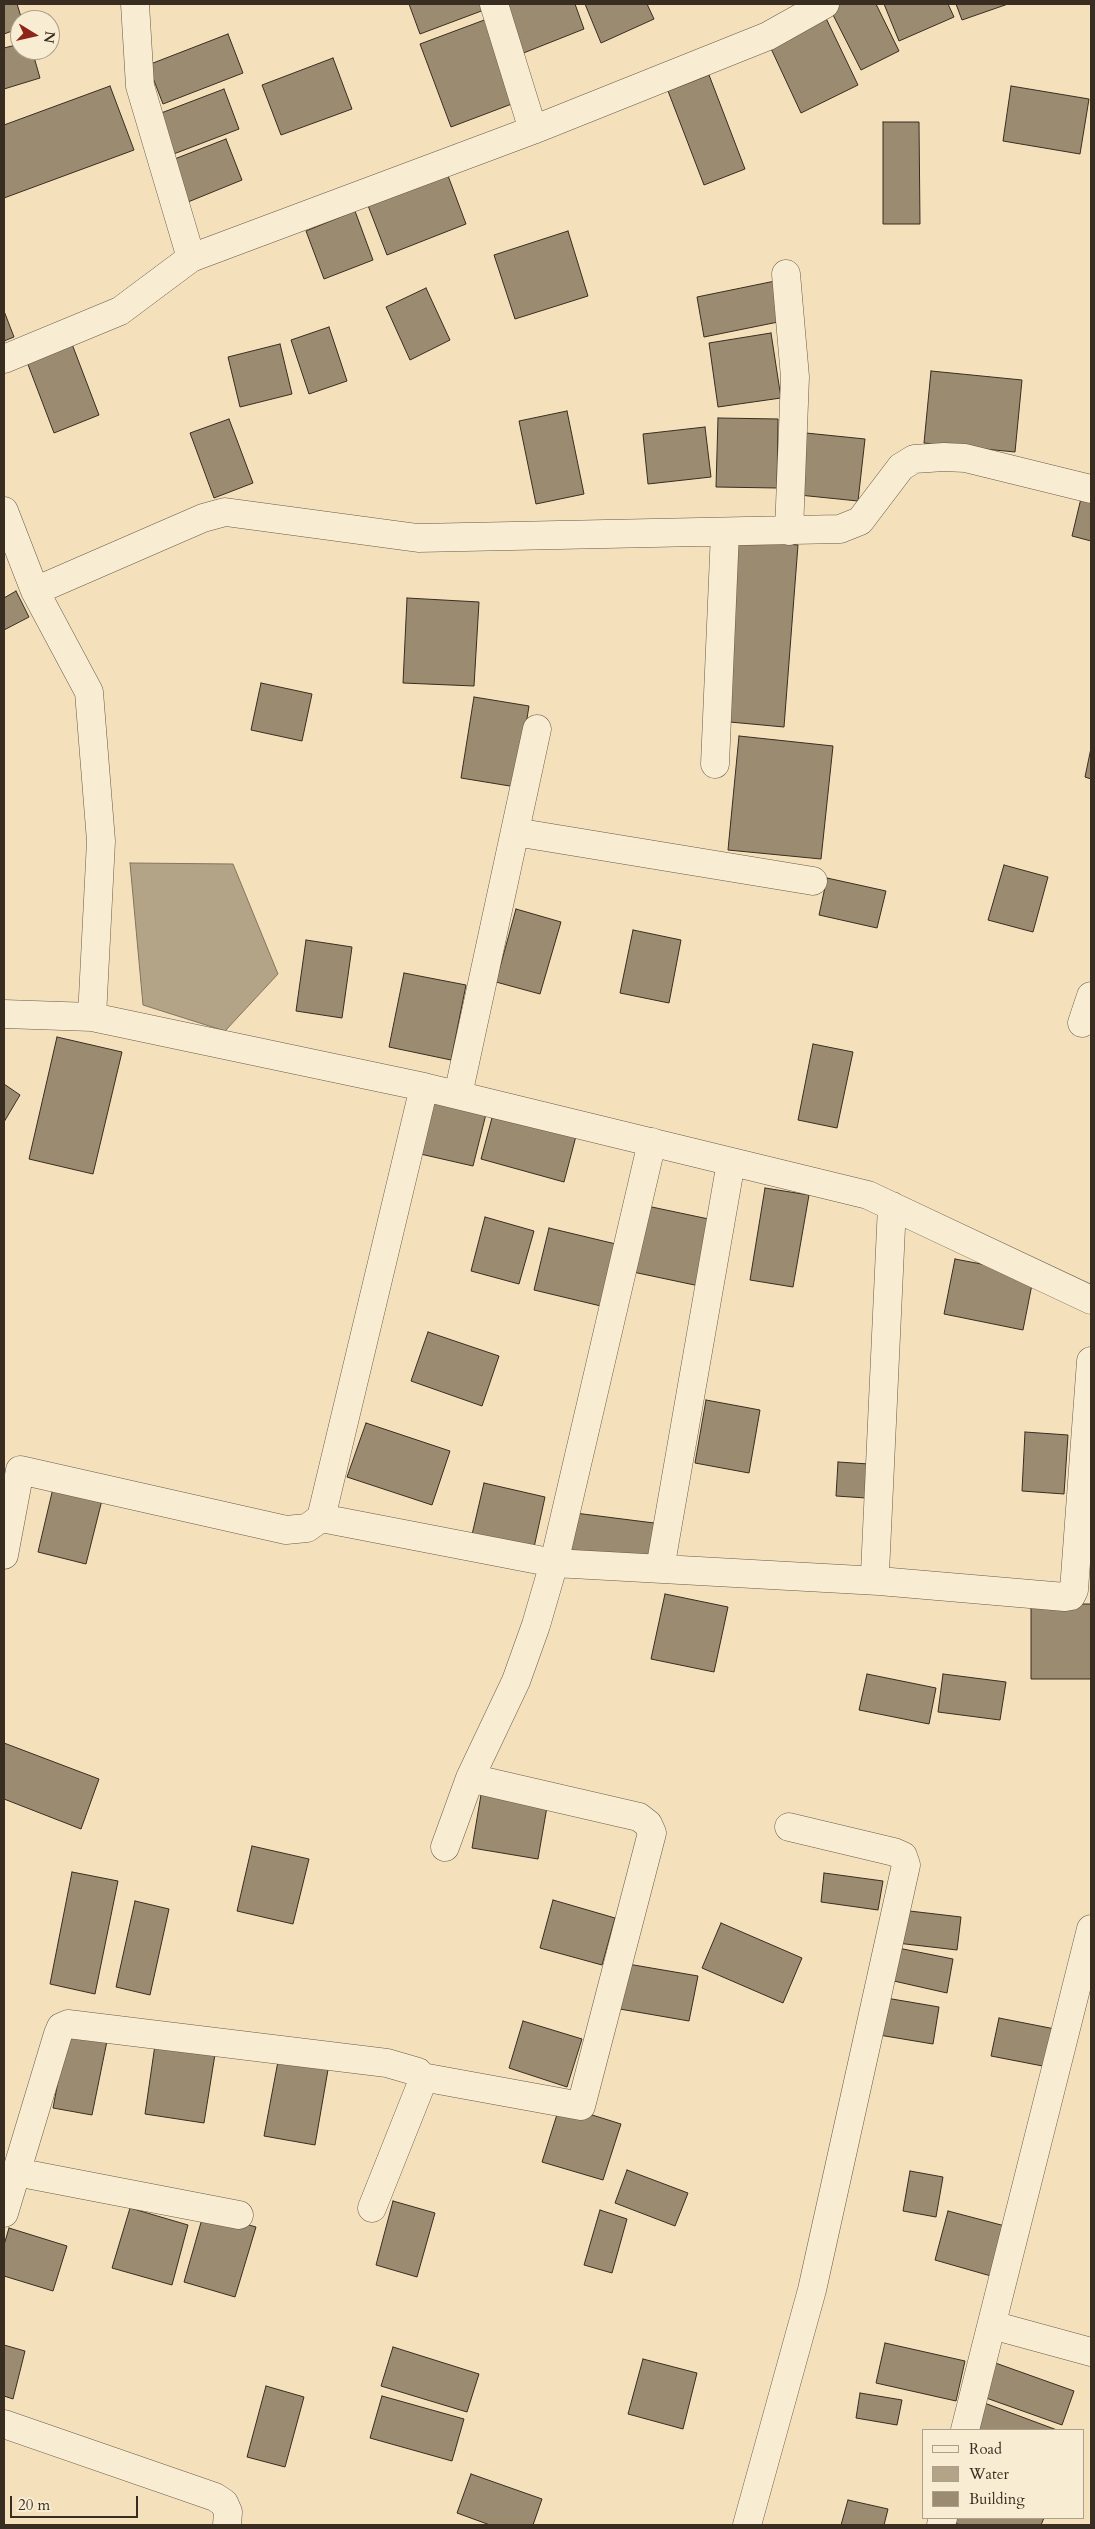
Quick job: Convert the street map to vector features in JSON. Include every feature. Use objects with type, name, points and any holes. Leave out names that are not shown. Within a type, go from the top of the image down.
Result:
[{"type":"street","points":[[135,4],[140,86],[191,258]]},
{"type":"street","points":[[494,4],[534,130]]},
{"type":"street","points":[[4,359],[120,311],[191,258],[534,130],[768,36],[825,4]]},
{"type":"street","points":[[786,274],[795,378],[789,531]]},
{"type":"street","points":[[35,591],[203,518],[225,512],[418,538],[840,530],[851,527],[860,521],[901,467],[914,459],[965,458],[1091,490]]},
{"type":"street","points":[[4,510],[35,591],[89,692],[101,841],[92,1017]]},
{"type":"street","points":[[715,764],[725,532]]},
{"type":"street","points":[[458,1095],[537,729]]},
{"type":"street","points":[[515,832],[813,881]]},
{"type":"street","points":[[1082,1023],[1091,996]]},
{"type":"street","points":[[4,1014],[92,1017],[424,1087],[868,1195],[1091,1300]]},
{"type":"street","points":[[4,1555],[12,1468],[286,1530],[307,1528],[321,1518],[424,1087]]},
{"type":"street","points":[[445,1847],[470,1778],[516,1681],[536,1626],[554,1563],[652,1142]]},
{"type":"street","points":[[660,1569],[730,1162]]},
{"type":"street","points":[[879,1581],[876,1574],[892,1206]]},
{"type":"street","points":[[321,1518],[554,1563],[879,1581],[884,1584],[1065,1598],[1071,1596],[1074,1590],[1091,1361]]},
{"type":"street","points":[[4,2213],[56,2025],[68,2024],[387,2063],[410,2068],[422,2077],[581,2106],[652,1833],[648,1824],[639,1817],[470,1778]]},
{"type":"street","points":[[747,2525],[812,2290],[906,1865],[903,1856],[894,1852],[789,1827]]},
{"type":"street","points":[[965,2429],[1091,1929]]},
{"type":"street","points":[[372,2208],[422,2077]]},
{"type":"street","points":[[16,2172],[239,2215]]},
{"type":"street","points":[[992,2325],[1091,2352]]},
{"type":"street","points":[[4,2424],[215,2497],[224,2503],[228,2512],[227,2525]]},
{"type":"water","points":[[130,863],[233,864],[278,974],[225,1031],[143,1005]]},
{"type":"building","points":[[4,4],[17,4],[19,10],[10,10],[10,32],[4,34]]},
{"type":"building","points":[[409,4],[491,4],[492,7],[420,34]]},
{"type":"building","points":[[503,4],[575,4],[584,29],[521,54]]},
{"type":"building","points":[[585,4],[647,4],[654,19],[601,43]]},
{"type":"building","points":[[835,4],[876,4],[899,51],[861,70],[829,7]]},
{"type":"building","points":[[884,4],[948,4],[954,17],[899,41]]},
{"type":"building","points":[[956,4],[1008,4],[962,20]]},
{"type":"building","points":[[823,12],[858,85],[801,113],[767,40]]},
{"type":"building","points":[[487,19],[517,102],[451,127],[420,44]]},
{"type":"building","points":[[228,34],[243,73],[163,104],[148,65]]},
{"type":"building","points":[[10,46],[10,60],[35,60],[40,78],[4,89],[4,48]]},
{"type":"building","points":[[333,58],[352,109],[281,135],[262,85]]},
{"type":"building","points":[[709,75],[745,169],[704,185],[668,91]]},
{"type":"building","points":[[110,86],[134,150],[4,198],[4,125]]},
{"type":"building","points":[[1011,86],[1089,99],[1080,154],[1003,141]]},
{"type":"building","points":[[224,89],[239,129],[171,155],[156,115]]},
{"type":"building","points":[[883,122],[919,122],[920,224],[883,224]]},
{"type":"building","points":[[226,139],[242,180],[188,202],[172,160]]},
{"type":"building","points":[[447,173],[466,224],[387,255],[367,203]]},
{"type":"building","points":[[355,211],[373,260],[324,279],[306,231]]},
{"type":"building","points":[[568,231],[588,296],[515,319],[494,255]]},
{"type":"building","points":[[780,280],[788,320],[704,337],[697,297]]},
{"type":"building","points":[[426,288],[450,340],[410,360],[386,307]]},
{"type":"building","points":[[4,311],[14,337],[4,341]]},
{"type":"building","points":[[329,327],[347,381],[309,394],[291,340]]},
{"type":"building","points":[[771,333],[781,398],[718,407],[709,343]]},
{"type":"building","points":[[72,344],[99,415],[54,433],[27,362]]},
{"type":"building","points":[[280,344],[292,394],[240,407],[228,357]]},
{"type":"building","points":[[931,371],[1022,380],[1015,452],[924,443]]},
{"type":"building","points":[[567,411],[584,494],[536,504],[519,421]]},
{"type":"building","points":[[718,418],[778,419],[777,488],[716,487]]},
{"type":"building","points":[[229,419],[253,483],[214,498],[190,433]]},
{"type":"building","points":[[705,427],[711,477],[648,484],[643,434]]},
{"type":"building","points":[[806,433],[865,439],[858,501],[799,495]]},
{"type":"building","points":[[1083,490],[1091,492],[1091,541],[1072,536]]},
{"type":"building","points":[[732,539],[798,545],[784,727],[719,721]]},
{"type":"building","points":[[16,591],[29,617],[4,630],[4,598]]},
{"type":"building","points":[[407,598],[479,602],[474,686],[403,683]]},
{"type":"building","points":[[261,683],[312,694],[302,741],[251,730]]},
{"type":"building","points":[[474,697],[529,706],[516,787],[461,778]]},
{"type":"building","points":[[739,736],[833,746],[821,859],[728,850]]},
{"type":"building","points":[[1091,748],[1091,779],[1085,777]]},
{"type":"building","points":[[1004,865],[1048,877],[1033,932],[988,920]]},
{"type":"building","points":[[827,878],[886,891],[877,928],[819,915]]},
{"type":"building","points":[[516,909],[561,922],[540,994],[496,982]]},
{"type":"building","points":[[633,930],[681,940],[669,1003],[620,993]]},
{"type":"building","points":[[306,940],[352,947],[342,1018],[296,1011]]},
{"type":"building","points":[[404,973],[466,985],[451,1060],[389,1047]]},
{"type":"building","points":[[57,1037],[122,1052],[93,1174],[29,1159]]},
{"type":"building","points":[[813,1044],[853,1052],[837,1128],[798,1120]]},
{"type":"building","points":[[4,1084],[20,1095],[4,1122]]},
{"type":"building","points":[[429,1097],[487,1110],[473,1166],[416,1153]]},
{"type":"building","points":[[493,1114],[576,1136],[564,1182],[481,1159]]},
{"type":"building","points":[[765,1188],[809,1195],[793,1287],[750,1280]]},
{"type":"building","points":[[647,1206],[718,1221],[704,1287],[633,1272]]},
{"type":"building","points":[[485,1217],[534,1231],[519,1284],[471,1271]]},
{"type":"building","points":[[549,1228],[620,1245],[605,1307],[534,1290]]},
{"type":"building","points":[[955,1259],[1034,1274],[1023,1330],[944,1314]]},
{"type":"building","points":[[428,1332],[499,1356],[482,1406],[411,1381]]},
{"type":"building","points":[[706,1400],[760,1410],[749,1473],[695,1463]]},
{"type":"building","points":[[366,1423],[450,1451],[432,1505],[347,1477]]},
{"type":"building","points":[[1025,1432],[1068,1435],[1064,1494],[1022,1491]]},
{"type":"building","points":[[838,1462],[869,1464],[866,1498],[836,1496]]},
{"type":"building","points":[[484,1483],[545,1497],[533,1552],[471,1539]]},
{"type":"building","points":[[54,1484],[103,1496],[86,1564],[38,1552]]},
{"type":"building","points":[[575,1513],[654,1523],[649,1561],[570,1551]]},
{"type":"building","points":[[665,1594],[728,1607],[714,1672],[651,1659]]},
{"type":"building","points":[[1031,1604],[1091,1604],[1091,1679],[1031,1679]]},
{"type":"building","points":[[867,1674],[936,1688],[929,1724],[859,1710]]},
{"type":"building","points":[[943,1674],[1006,1682],[1000,1720],[938,1712]]},
{"type":"building","points":[[4,1743],[99,1779],[81,1829],[4,1799]]},
{"type":"building","points":[[482,1789],[548,1801],[538,1859],[472,1848]]},
{"type":"building","points":[[252,1846],[309,1859],[293,1924],[237,1911]]},
{"type":"building","points":[[72,1872],[118,1881],[95,1994],[50,1984]]},
{"type":"building","points":[[824,1873],[883,1881],[878,1910],[821,1902]]},
{"type":"building","points":[[553,1900],[615,1918],[602,1965],[540,1948]]},
{"type":"building","points":[[135,1901],[169,1909],[150,1995],[116,1987]]},
{"type":"building","points":[[901,1910],[961,1917],[957,1950],[897,1943]]},
{"type":"building","points":[[721,1923],[802,1958],[783,2003],[702,1968]]},
{"type":"building","points":[[893,1947],[953,1959],[947,1993],[885,1979]]},
{"type":"building","points":[[622,1963],[698,1976],[689,2021],[614,2008]]},
{"type":"building","points":[[886,1998],[939,2007],[933,2044],[879,2035]]},
{"type":"building","points":[[999,2018],[1060,2030],[1053,2068],[991,2056]]},
{"type":"building","points":[[523,2021],[582,2039],[567,2087],[509,2068]]},
{"type":"building","points":[[68,2029],[108,2036],[92,2115],[53,2108]]},
{"type":"building","points":[[156,2038],[216,2048],[204,2123],[145,2114]]},
{"type":"building","points":[[279,2056],[329,2064],[315,2145],[264,2136]]},
{"type":"building","points":[[560,2105],[621,2124],[603,2180],[542,2162]]},
{"type":"building","points":[[627,2170],[688,2193],[675,2226],[615,2203]]},
{"type":"building","points":[[910,2171],[943,2177],[936,2217],[903,2211]]},
{"type":"building","points":[[393,2201],[435,2213],[417,2277],[376,2265]]},
{"type":"building","points":[[130,2208],[188,2225],[172,2285],[112,2268]]},
{"type":"building","points":[[600,2210],[627,2219],[612,2273],[584,2265]]},
{"type":"building","points":[[948,2211],[1005,2226],[991,2276],[935,2260]]},
{"type":"building","points":[[204,2212],[256,2227],[235,2297],[184,2282]]},
{"type":"building","points":[[9,2228],[67,2246],[53,2291],[4,2276],[4,2245]]},
{"type":"building","points":[[885,2343],[965,2361],[956,2401],[876,2383]]},
{"type":"building","points":[[4,2345],[25,2351],[13,2399],[4,2396]]},
{"type":"building","points":[[393,2347],[479,2374],[467,2412],[381,2386]]},
{"type":"building","points":[[643,2359],[697,2373],[683,2429],[628,2414]]},
{"type":"building","points":[[987,2360],[1074,2391],[1062,2425],[975,2394]]},
{"type":"building","points":[[266,2386],[304,2397],[285,2467],[247,2457]]},
{"type":"building","points":[[860,2393],[902,2400],[897,2425],[856,2418]]},
{"type":"building","points":[[382,2396],[464,2419],[452,2461],[370,2438]]},
{"type":"building","points":[[979,2401],[1054,2429],[971,2429]]},
{"type":"building","points":[[471,2474],[542,2499],[533,2525],[490,2525],[457,2513]]},
{"type":"building","points":[[848,2500],[888,2509],[884,2525],[841,2525]]},
{"type":"building","points":[[947,2519],[1044,2519],[1041,2525],[961,2525],[946,2521]]}]
